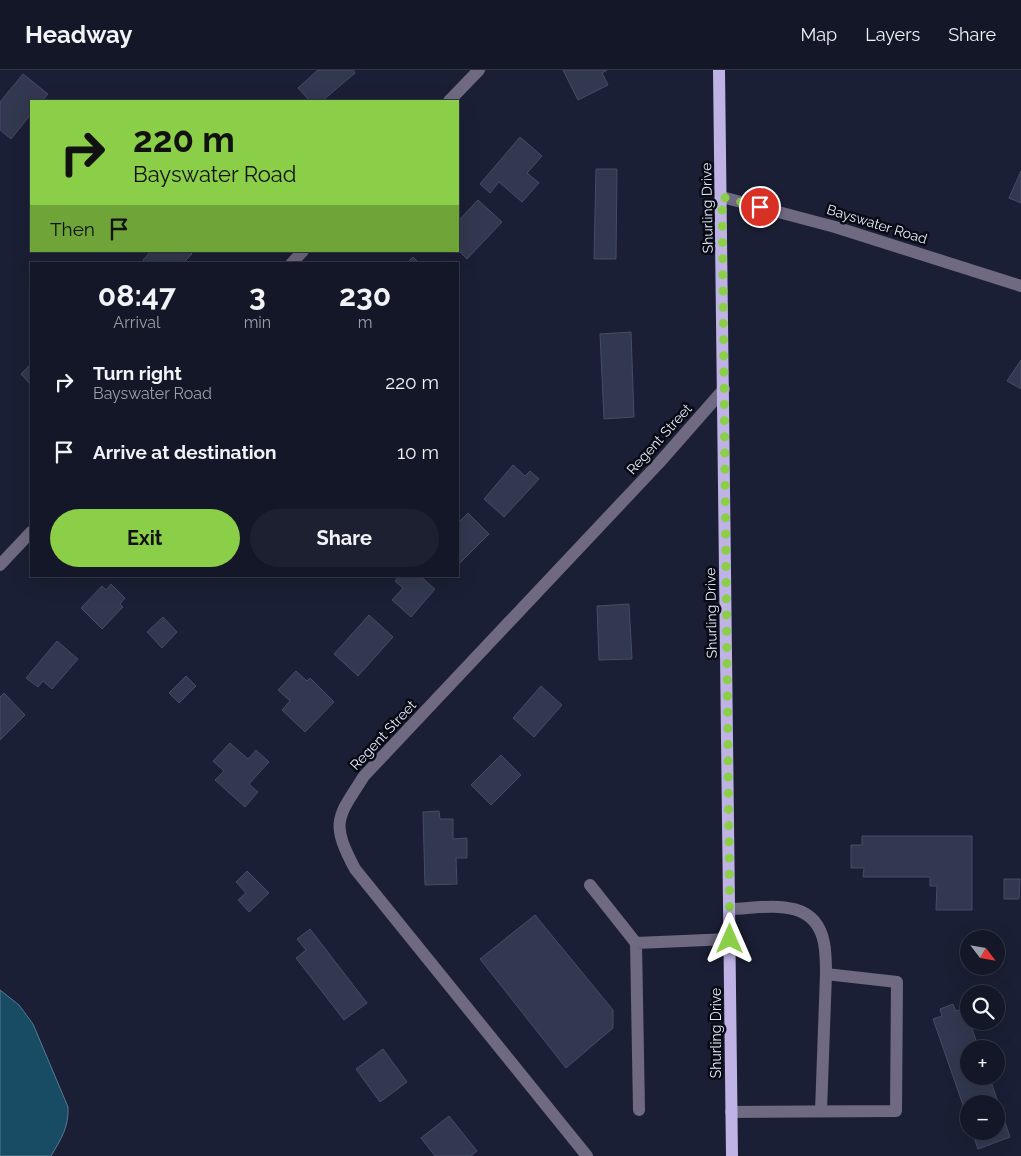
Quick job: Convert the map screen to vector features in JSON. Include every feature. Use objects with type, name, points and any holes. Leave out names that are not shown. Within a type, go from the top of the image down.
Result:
[{"type":"main road","name":"Shurling Drive","points":[[719,70],[732,1156]]},
{"type":"street","points":[[450,100],[479,70]]},
{"type":"street","name":"Bayswater Road","points":[[722,197],[835,226],[1021,286]]},
{"type":"street","points":[[293,262],[303,252]]},
{"type":"street","name":"Regent Street","points":[[587,1156],[355,868],[340,842],[338,826],[342,810],[364,776],[659,463],[724,389]]},
{"type":"street","points":[[0,565],[30,533]]},
{"type":"street","points":[[590,884],[636,943],[639,1110]]},
{"type":"street","points":[[730,909],[784,907],[799,909],[814,919],[824,942],[826,974],[821,1111]]},
{"type":"street","points":[[636,943],[730,939]]},
{"type":"street","points":[[731,1112],[896,1111],[897,982],[826,974]]},
{"type":"water","points":[[0,990],[19,1005],[33,1024],[68,1107],[66,1127],[51,1156],[0,1156]]},
{"type":"building","points":[[318,70],[353,70],[355,73],[323,100],[309,100],[298,88]]},
{"type":"building","points":[[563,70],[607,70],[602,73],[608,85],[578,100]]},
{"type":"building","points":[[23,74],[48,94],[43,100],[30,100],[30,115],[11,139],[0,130],[0,102]]},
{"type":"building","points":[[520,137],[542,156],[527,173],[539,183],[522,202],[499,182],[490,193],[480,184]]},
{"type":"building","points":[[596,169],[617,169],[616,259],[594,259]]},
{"type":"building","points":[[1021,171],[1021,203],[1009,198]]},
{"type":"building","points":[[478,200],[502,222],[467,259],[459,251],[459,220]]},
{"type":"building","points":[[150,252],[190,252],[192,254],[184,262],[144,262],[143,260]]},
{"type":"building","points":[[413,257],[418,262],[408,262]]},
{"type":"building","points":[[631,332],[634,417],[604,419],[600,334]]},
{"type":"building","points":[[1021,360],[1021,389],[1007,381]]},
{"type":"building","points":[[30,365],[30,384],[21,374]]},
{"type":"building","points":[[513,465],[525,476],[530,471],[539,479],[504,517],[484,499]]},
{"type":"building","points":[[468,513],[489,534],[460,563],[459,562],[459,522]]},
{"type":"building","points":[[398,577],[421,577],[435,589],[411,617],[392,600],[403,588],[395,581]]},
{"type":"building","points":[[111,584],[125,598],[120,604],[123,607],[102,629],[81,608],[102,586],[106,590]]},
{"type":"building","points":[[629,604],[632,659],[599,660],[597,606]]},
{"type":"building","points":[[369,615],[393,637],[358,676],[334,654]]},
{"type":"building","points":[[163,617],[177,632],[162,648],[147,632]]},
{"type":"building","points":[[57,641],[78,659],[52,689],[43,681],[38,687],[26,678]]},
{"type":"building","points":[[296,671],[307,681],[310,678],[334,702],[305,732],[282,710],[290,701],[278,690]]},
{"type":"building","points":[[186,676],[196,686],[179,703],[169,693]]},
{"type":"building","points":[[541,686],[562,705],[534,737],[513,718]]},
{"type":"building","points":[[4,693],[25,715],[0,740],[0,697]]},
{"type":"building","points":[[230,743],[248,759],[256,750],[269,762],[249,784],[258,792],[245,807],[215,780],[224,771],[213,761]]},
{"type":"building","points":[[501,755],[521,775],[491,805],[471,785]]},
{"type":"building","points":[[439,811],[440,819],[453,819],[453,839],[467,838],[467,858],[456,858],[457,884],[425,885],[423,812]]},
{"type":"building","points":[[862,836],[972,836],[972,910],[936,910],[937,886],[930,886],[930,877],[863,877],[864,868],[851,868],[851,845],[862,845]]},
{"type":"building","points":[[247,871],[269,893],[249,912],[238,900],[246,893],[236,882]]},
{"type":"building","points":[[1004,879],[1020,879],[1019,899],[1004,899]]},
{"type":"building","points":[[535,915],[613,1010],[613,1028],[566,1068],[480,959]]},
{"type":"building","points":[[310,929],[367,1003],[344,1020],[296,958],[306,950],[297,939]]},
{"type":"building","points":[[953,1004],[956,1011],[960,1010],[960,1030],[973,1030],[976,1040],[960,1040],[960,1085],[992,1085],[996,1095],[960,1096],[933,1019],[942,1016],[940,1009]]},
{"type":"building","points":[[383,1049],[407,1082],[380,1102],[356,1069]]},
{"type":"building","points":[[449,1116],[477,1151],[471,1156],[435,1156],[421,1138]]},
{"type":"building","points":[[1005,1122],[1010,1137],[1005,1139]]},
{"type":"building","points":[[975,1140],[1002,1140],[978,1149]]},
{"type":"route","points":[[730,939],[722,197],[760,207]]}]
